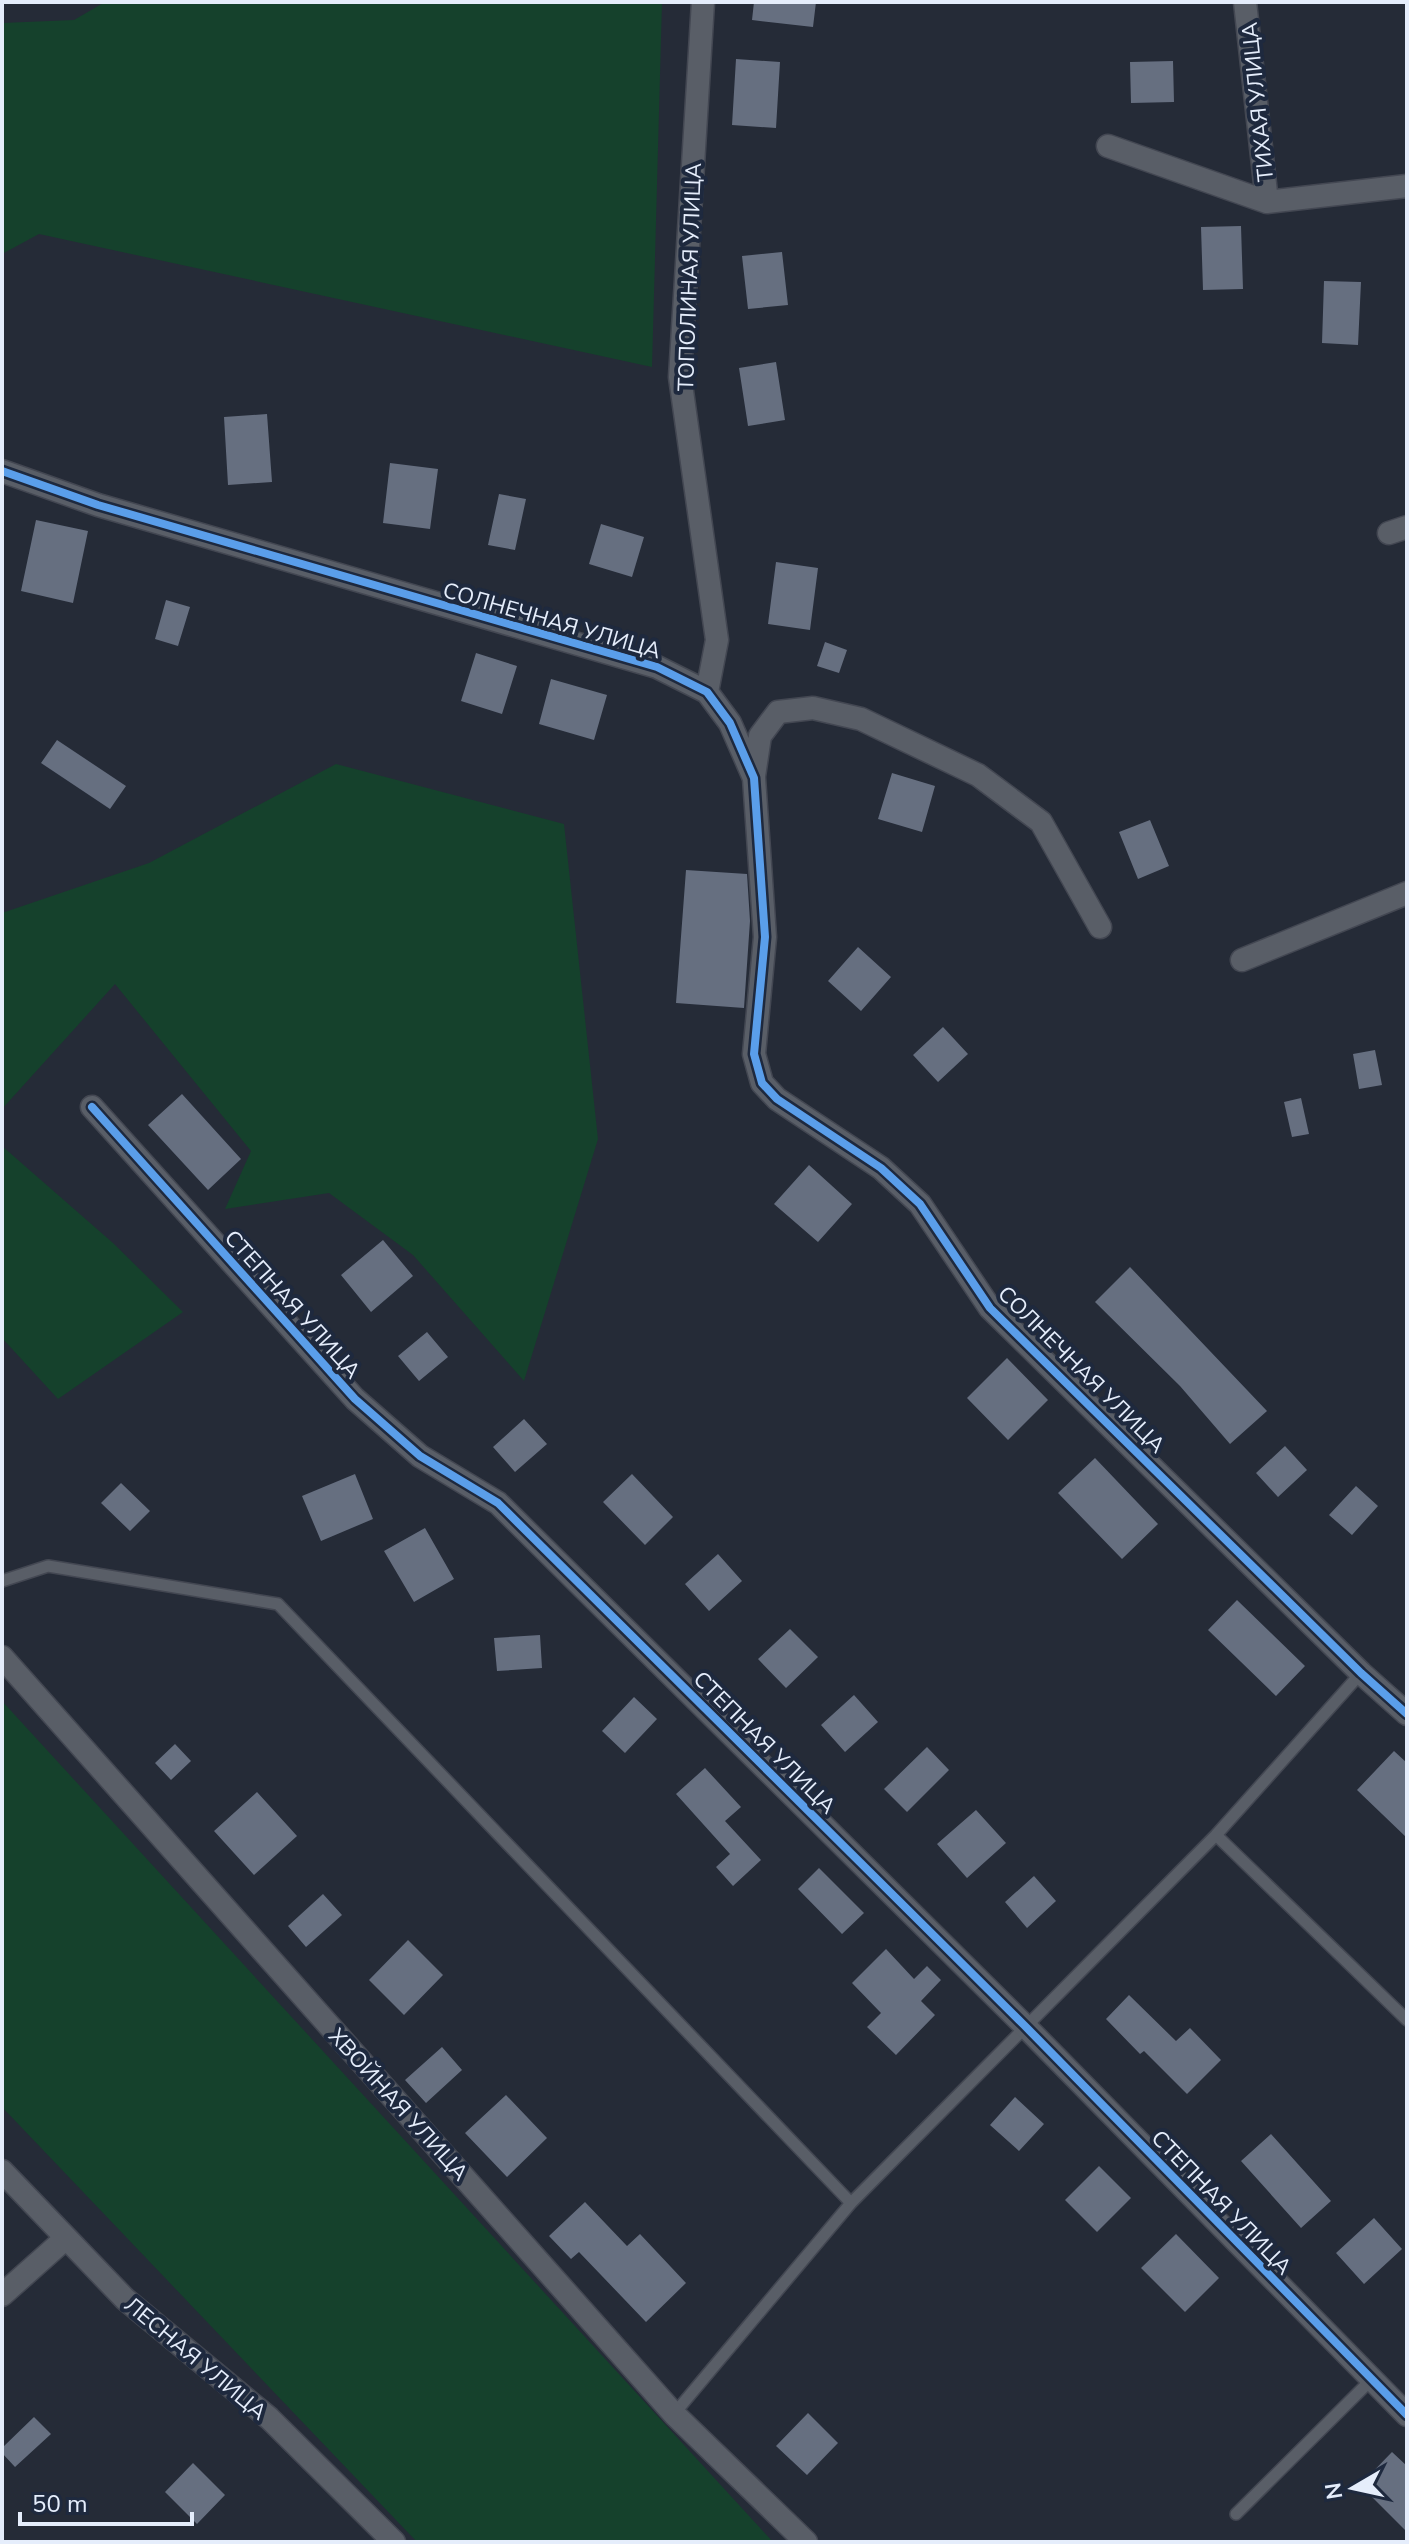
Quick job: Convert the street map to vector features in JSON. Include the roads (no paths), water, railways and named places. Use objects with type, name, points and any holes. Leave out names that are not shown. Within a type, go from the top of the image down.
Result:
[{"type":"street","name":"ТОПОЛИНАЯ УЛИЦА","points":[[703,2],[680,377],[717,640],[707,692]]},
{"type":"street","name":"ТИХАЯ УЛИЦА","points":[[1245,2],[1267,202]]},
{"type":"street","points":[[1108,146],[1267,202],[1407,186]]},
{"type":"street","name":"СОЛНЕЧНАЯ УЛИЦА","points":[[2,471],[98,505],[657,667],[707,692],[730,723],[754,778],[765,937],[754,1054],[762,1083],[777,1099],[881,1168],[920,1204],[990,1308],[1361,1673],[1407,1714]]},
{"type":"street","points":[[754,778],[760,736],[778,712],[813,708],[861,719],[978,775],[1041,822],[1100,927]]},
{"type":"street","points":[[1242,960],[1407,893]]},
{"type":"street","name":"СТЕПНАЯ УЛИЦА","points":[[92,1107],[355,1399],[420,1456],[498,1503],[1024,2025],[1370,2381],[1407,2415]]},
{"type":"street","name":"ХВОЙНАЯ УЛИЦА","points":[[2,1657],[674,2414],[806,2542]]},
{"type":"street","name":"ЛЕСНАЯ УЛИЦА","points":[[2,2171],[125,2299],[269,2418],[394,2542]]},
{"type":"street","points":[[2,2295],[66,2238]]},
{"type":"lane","points":[[2,1581],[48,1566],[278,1604],[851,2203]]},
{"type":"lane","points":[[674,2414],[851,2203],[1024,2025],[1216,1835],[1361,1673]]},
{"type":"lane","points":[[1216,1835],[1407,2020]]},
{"type":"lane","points":[[1236,2514],[1370,2381]]}]
